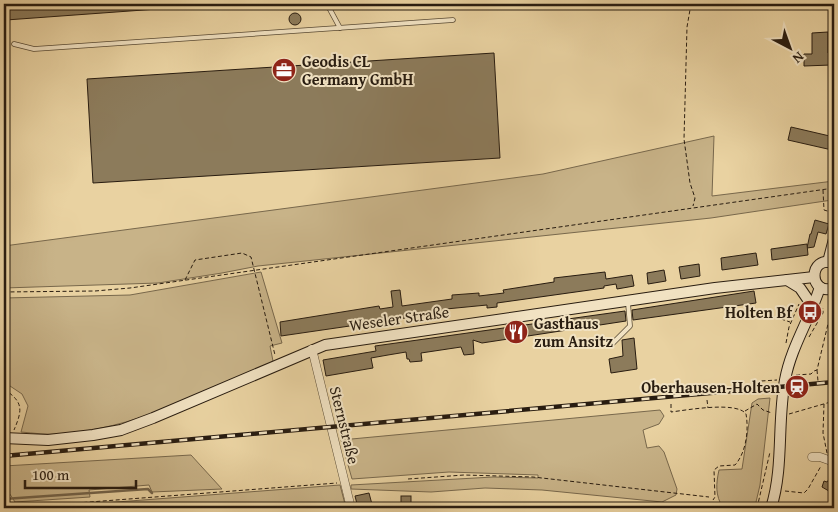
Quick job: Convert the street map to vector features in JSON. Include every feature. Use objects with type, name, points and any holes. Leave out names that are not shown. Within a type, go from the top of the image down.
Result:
[{"type":"main road","points":[[834,239],[831,262],[818,266],[814,272],[816,282],[820,288],[834,288]]},
{"type":"main road","name":"Weseler Straße","points":[[7,438],[48,440],[121,430],[278,366],[312,349],[338,342],[627,300],[814,276]]},
{"type":"main road","points":[[787,280],[800,288],[813,307]]},
{"type":"main road","points":[[770,508],[778,467],[780,416],[785,379],[792,353],[820,288]]},
{"type":"street","name":"Sternstraße","points":[[312,349],[351,508]]},
{"type":"street","points":[[812,457],[831,461]]},
{"type":"lane","points":[[327,4],[340,28]]},
{"type":"lane","points":[[14,44],[34,49],[453,20]]},
{"type":"lane","points":[[613,343],[630,326],[627,300]]},
{"type":"path","points":[[691,4],[687,27],[684,139],[690,183],[695,198],[693,208]]},
{"type":"path","points":[[4,292],[95,291],[185,280],[834,188]]},
{"type":"path","points":[[823,190],[824,210],[834,213]]},
{"type":"path","points":[[185,280],[195,260],[242,253],[251,258],[278,366]]},
{"type":"path","points":[[818,381],[817,370],[834,299]]},
{"type":"path","points":[[806,341],[811,336],[824,308]]},
{"type":"path","points":[[830,312],[834,311]]},
{"type":"path","points":[[780,319],[791,322]]},
{"type":"path","points":[[795,375],[811,374],[817,370]]},
{"type":"path","points":[[761,387],[761,381],[777,380]]},
{"type":"path","points":[[4,389],[15,396],[21,407],[19,418],[7,438]]},
{"type":"path","points":[[707,400],[708,409]]},
{"type":"path","points":[[788,414],[834,401]]},
{"type":"path","points":[[671,404],[671,412],[731,408],[744,412],[758,404],[764,411],[772,413]]},
{"type":"path","points":[[784,491],[804,493],[821,466],[831,461],[823,433],[824,404]]},
{"type":"path","points":[[713,500],[715,497],[714,470],[719,466],[735,465],[743,452],[747,422],[744,412]]},
{"type":"path","points":[[408,478],[464,475],[533,477],[708,496]]},
{"type":"path","points":[[12,508],[345,482]]},
{"type":"shaded area","points":[[714,136],[712,196],[834,181],[832,200],[711,218],[258,266],[158,283],[4,288],[4,246],[543,174]]},
{"type":"shaded area","points":[[261,272],[282,343],[270,346],[273,361],[189,400],[112,426],[54,434],[21,432],[28,406],[22,394],[4,382],[4,298],[130,295]]},
{"type":"shaded area","points":[[770,398],[760,485],[756,502],[750,508],[723,508],[717,489],[719,470],[742,469],[752,403],[758,399]]},
{"type":"shaded area","points":[[660,410],[664,416],[659,424],[643,430],[647,448],[659,446],[664,452],[677,489],[676,495],[662,502],[542,490],[485,488],[431,492],[351,489],[351,485],[493,477],[538,478],[538,475],[449,472],[352,479],[341,440]]},
{"type":"shaded area","points":[[191,455],[222,489],[152,492],[149,485],[89,490],[90,497],[15,502],[4,485],[4,466]]},
{"type":"shaded area","points":[[340,485],[346,508],[190,508],[189,504],[168,508],[38,508]]},
{"type":"building","points":[[5,4],[171,4],[171,8],[6,20]]},
{"type":"building","points":[[295,13],[301,19],[295,25],[289,19]]},
{"type":"building","points":[[828,32],[828,53],[830,53],[831,65],[804,66],[804,54],[812,54],[812,33]]},
{"type":"building","points":[[494,53],[500,158],[93,183],[87,79]]},
{"type":"building","points":[[791,127],[834,137],[832,150],[788,140]]},
{"type":"building","points":[[815,220],[829,224],[826,234],[818,232],[814,247],[807,248],[810,234]]},
{"type":"building","points":[[807,244],[808,255],[772,260],[771,249]]},
{"type":"building","points":[[756,253],[758,265],[722,270],[721,258]]},
{"type":"building","points":[[699,264],[700,276],[681,279],[679,267]]},
{"type":"building","points":[[664,270],[666,281],[648,284],[647,273]]},
{"type":"building","points":[[605,272],[606,279],[632,275],[634,286],[617,289],[616,284],[604,286],[604,288],[497,303],[497,307],[487,308],[487,305],[446,309],[446,312],[281,336],[280,322],[379,306],[380,309],[393,307],[391,291],[400,290],[402,306],[452,299],[452,295],[479,293],[479,296],[504,293],[503,290],[554,282],[554,278]]},
{"type":"building","points":[[754,291],[756,303],[633,320],[632,310]]},
{"type":"building","points":[[625,311],[626,321],[482,343],[473,340],[474,354],[464,355],[461,347],[421,353],[422,361],[410,362],[407,359],[406,352],[371,358],[373,368],[326,376],[323,360],[376,351],[375,346]]},
{"type":"building","points":[[634,338],[637,369],[611,373],[609,359],[623,356],[622,340]]},
{"type":"building","points":[[830,478],[834,480],[834,494],[822,487],[824,481],[827,482]]},
{"type":"building","points":[[369,493],[373,508],[358,508],[355,496]]},
{"type":"building","points":[[401,496],[411,496],[411,508],[401,508]]},
{"type":"waterway","points":[[4,499],[148,489],[152,493]]},
{"type":"railway","points":[[4,456],[834,382]]},
{"type":"place","name":"Geodis CL Germany GmbH","points":[[284,70]]},
{"type":"place","name":"Holten Bf","points":[[810,312]]},
{"type":"place","name":"Gasthaus zum Ansitz","points":[[516,332]]},
{"type":"place","name":"Oberhausen-Holten","points":[[797,387]]}]
